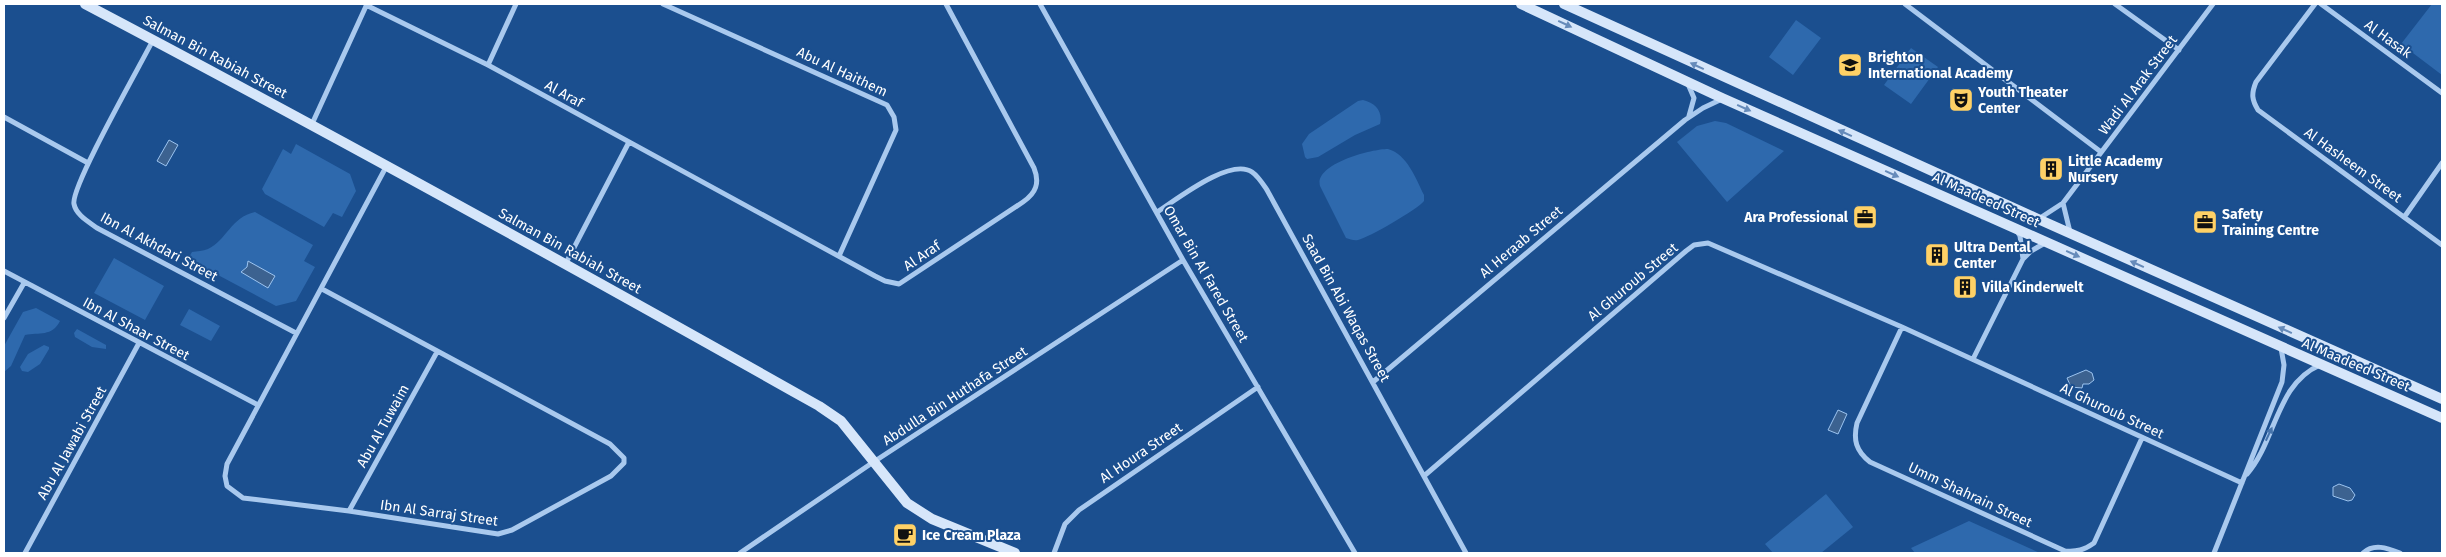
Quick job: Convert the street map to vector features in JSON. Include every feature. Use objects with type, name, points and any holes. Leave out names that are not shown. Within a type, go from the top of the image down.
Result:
[{"type":"street","name":"Salman Bin Rabiah Street","points":[[85,4],[312,124],[386,167],[566,263],[819,406],[841,421],[872,463],[907,503],[921,513],[1015,553]]},
{"type":"street","points":[[312,124],[366,4]]},
{"type":"street","name":"Al Araf","points":[[366,4],[488,65],[885,281],[899,284],[1023,202],[1034,192],[1038,181],[1034,168],[946,4]]},
{"type":"street","points":[[488,65],[516,4]]},
{"type":"street","name":"Abu Al Haithem","points":[[663,4],[888,105],[894,117],[896,130],[839,256]]},
{"type":"street","name":"Omar Bin Al Fared Street","points":[[1040,4],[1183,260],[1355,553]]},
{"type":"street","name":"Al Maadeed Street","points":[[1520,4],[1722,98],[2442,418]]},
{"type":"street","name":"Al Maadeed Street","points":[[1564,4],[2038,220],[2442,399]]},
{"type":"street","points":[[1905,4],[2101,152]]},
{"type":"street","points":[[2115,4],[2179,50]]},
{"type":"street","name":"Wadi Al Arak Street","points":[[2038,220],[2050,214],[2063,203],[2213,4]]},
{"type":"street","name":"Al Hasheem Street","points":[[2315,4],[2256,82],[2252,92],[2253,101],[2258,110],[2442,245]]},
{"type":"street","name":"Al Hasak","points":[[2321,4],[2442,93]]},
{"type":"street","name":"Ibn Al Akhdari Street","points":[[154,40],[88,163],[73,198],[75,209],[83,218],[97,228],[296,333]]},
{"type":"street","name":"Al Heraab Street","points":[[1685,120],[1691,112],[1694,98],[1687,81]]},
{"type":"street","name":"Al Heraab Street","points":[[1374,382],[1685,120],[1702,108],[1722,98]]},
{"type":"street","points":[[4,118],[88,163]]},
{"type":"street","points":[[566,263],[629,142]]},
{"type":"street","points":[[2405,216],[2442,163]]},
{"type":"street","name":"Ibn Al Sarraj Street","points":[[322,289],[610,444],[624,458],[624,463],[611,476],[512,530],[498,534],[349,511],[243,498],[227,486],[225,476],[227,464],[386,167]]},
{"type":"street","name":"Saad Bin Abi Waqas Street","points":[[1157,212],[1219,174],[1236,169],[1251,171],[1267,190],[1374,382],[1466,553]]},
{"type":"street","points":[[2063,203],[2071,234]]},
{"type":"street","points":[[2016,229],[2020,236],[2023,260]]},
{"type":"street","name":"Al Ghuroub Street","points":[[1424,476],[1694,245],[1702,243],[1715,244],[1902,327],[2242,483]]},
{"type":"street","points":[[1973,359],[2023,260],[2039,245],[2048,243]]},
{"type":"street","name":"Abdulla Bin Huthafa Street","points":[[740,553],[872,463],[1183,260]]},
{"type":"street","name":"Ibn Al Shaar Street","points":[[4,271],[258,406]]},
{"type":"street","points":[[4,318],[24,283]]},
{"type":"street","name":"Umm Shahrain Street","points":[[1902,327],[1854,435],[1860,454],[1879,466],[2064,551],[2073,552],[2087,548],[2094,543],[2142,438]]},
{"type":"street","name":"Abu Al Jawabi Street","points":[[25,553],[139,343]]},
{"type":"street","points":[[2246,476],[2282,382],[2284,365],[2281,347]]},
{"type":"street","name":"Abu Al Tuwaim","points":[[349,511],[437,352]]},
{"type":"street","points":[[2214,553],[2242,483],[2256,462],[2293,386],[2305,373],[2321,365]]},
{"type":"street","name":"Al Houra Street","points":[[1054,553],[1065,524],[1079,510],[1258,387]]},
{"type":"street","points":[[2363,553],[2372,547],[2382,547],[2400,553]]},
{"type":"shaded area","points":[[2432,4],[2442,4],[2442,75],[2401,44]]},
{"type":"shaded area","points":[[1796,20],[1821,38],[1793,75],[1769,57]]},
{"type":"shaded area","points":[[1911,48],[1938,67],[1911,104],[1884,85]]},
{"type":"shaded area","points":[[1363,100],[1372,103],[1378,109],[1381,120],[1380,124],[1355,135],[1318,157],[1307,159],[1302,144],[1309,134],[1358,101]]},
{"type":"shaded area","points":[[1715,121],[1726,123],[1784,151],[1727,202],[1677,142],[1697,126]]},
{"type":"shaded area","points":[[169,140],[178,145],[166,166],[157,161]]},
{"type":"shaded area","points":[[296,144],[350,174],[356,191],[342,217],[333,213],[324,227],[265,194],[262,189],[283,149],[291,154]]},
{"type":"shaded area","points":[[1388,149],[1401,156],[1406,162],[1424,195],[1424,201],[1372,234],[1356,240],[1346,238],[1320,186],[1321,178],[1326,171],[1345,159]]},
{"type":"shaded area","points":[[255,212],[313,245],[304,261],[315,267],[296,301],[276,306],[188,259],[192,252],[206,250],[220,241],[240,219]]},
{"type":"shaded area","points":[[114,258],[164,286],[145,320],[94,293]]},
{"type":"shaded area","points":[[248,261],[275,276],[268,288],[241,272],[247,267]]},
{"type":"shaded area","points":[[36,308],[60,321],[49,332],[25,335],[11,366],[4,372],[4,346],[23,312]]},
{"type":"shaded area","points":[[189,309],[220,326],[211,341],[180,325]]},
{"type":"shaded area","points":[[77,329],[106,345],[106,349],[92,347],[75,337],[74,333]]},
{"type":"shaded area","points":[[44,345],[49,347],[49,349],[40,364],[28,372],[22,371],[20,367],[28,354]]},
{"type":"shaded area","points":[[2086,370],[2092,373],[2094,380],[2089,384],[2083,384],[2082,388],[2071,387],[2067,378]]},
{"type":"shaded area","points":[[1838,410],[1847,414],[1838,434],[1828,430]]},
{"type":"shaded area","points":[[2339,484],[2350,488],[2355,495],[2352,500],[2348,501],[2333,496],[2333,487]]},
{"type":"shaded area","points":[[1826,494],[1853,527],[1821,553],[1773,553],[1765,544]]},
{"type":"shaded area","points":[[1969,521],[2040,553],[1915,553],[1911,548]]},
{"type":"place","name":"Brighton International Academy","points":[[1850,65]]},
{"type":"place","name":"Youth Theater Center","points":[[1961,100]]},
{"type":"place","name":"Little Academy Nursery","points":[[2051,169]]},
{"type":"place","name":"Ara Professional","points":[[1865,217]]},
{"type":"place","name":"Safety Training Centre","points":[[2205,222]]},
{"type":"place","name":"Ultra Dental Center","points":[[1937,255]]},
{"type":"place","name":"Villa Kinderwelt","points":[[1965,287]]},
{"type":"place","name":"Ice Cream Plaza","points":[[905,535]]}]
